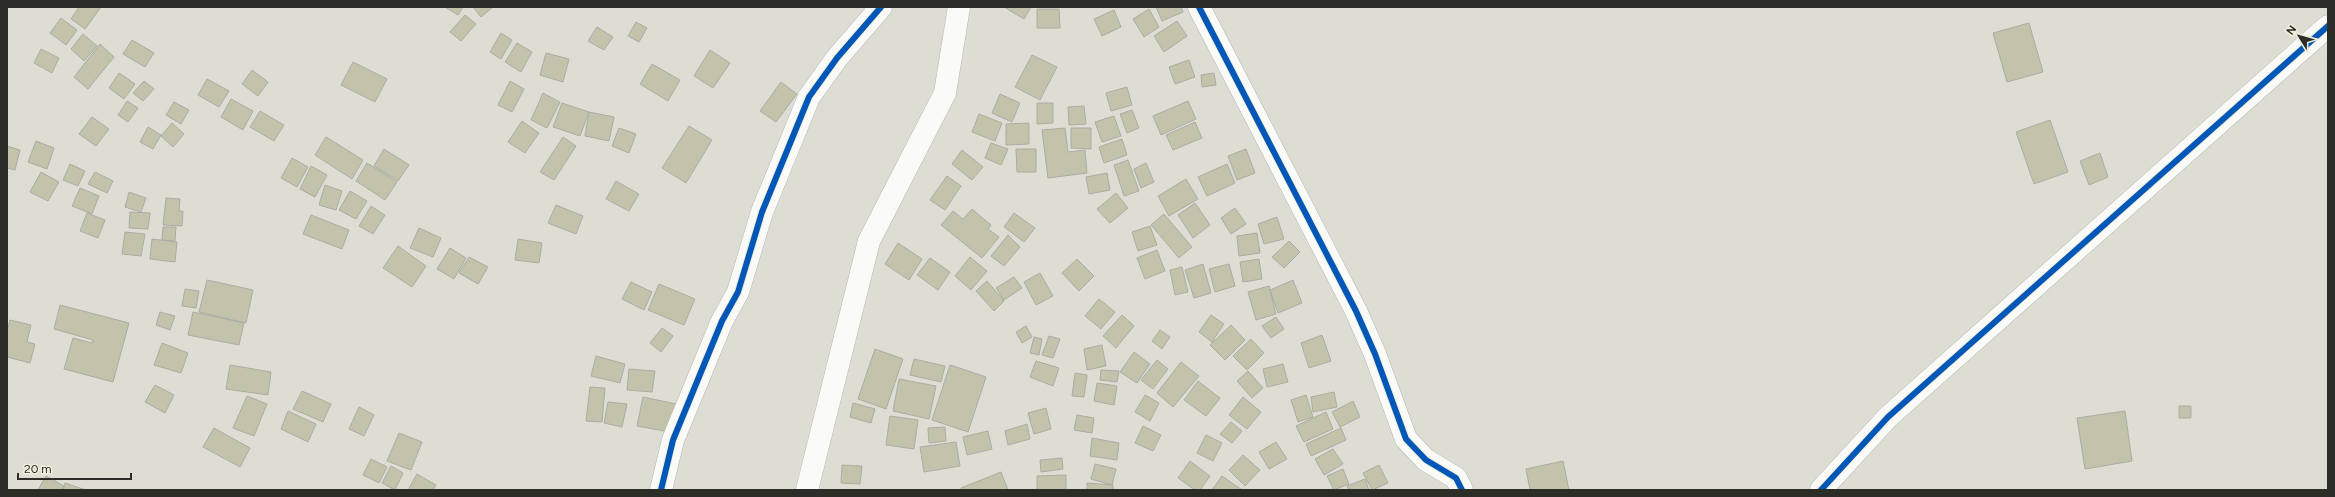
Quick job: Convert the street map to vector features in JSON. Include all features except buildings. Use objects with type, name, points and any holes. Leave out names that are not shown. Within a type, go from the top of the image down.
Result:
[{"type":"street","points":[[661,490],[674,440],[722,321],[738,292],[762,212],[809,97],[837,58],[881,7]]},
{"type":"street","points":[[807,490],[869,241],[945,93],[959,7]]},
{"type":"street","points":[[1199,7],[1356,311],[1375,354],[1406,439],[1426,460],[1456,478],[1462,490]]},
{"type":"street","points":[[1821,490],[1888,417],[2328,26]]},
{"type":"cycle path","points":[[661,490],[673,440],[722,321],[738,292],[762,212],[809,97],[837,58],[881,7]]},
{"type":"cycle path","points":[[1199,7],[1356,311],[1375,354],[1406,439],[1426,460],[1456,478],[1462,490]]},
{"type":"cycle path","points":[[1821,490],[1888,417],[2328,26]]}]
